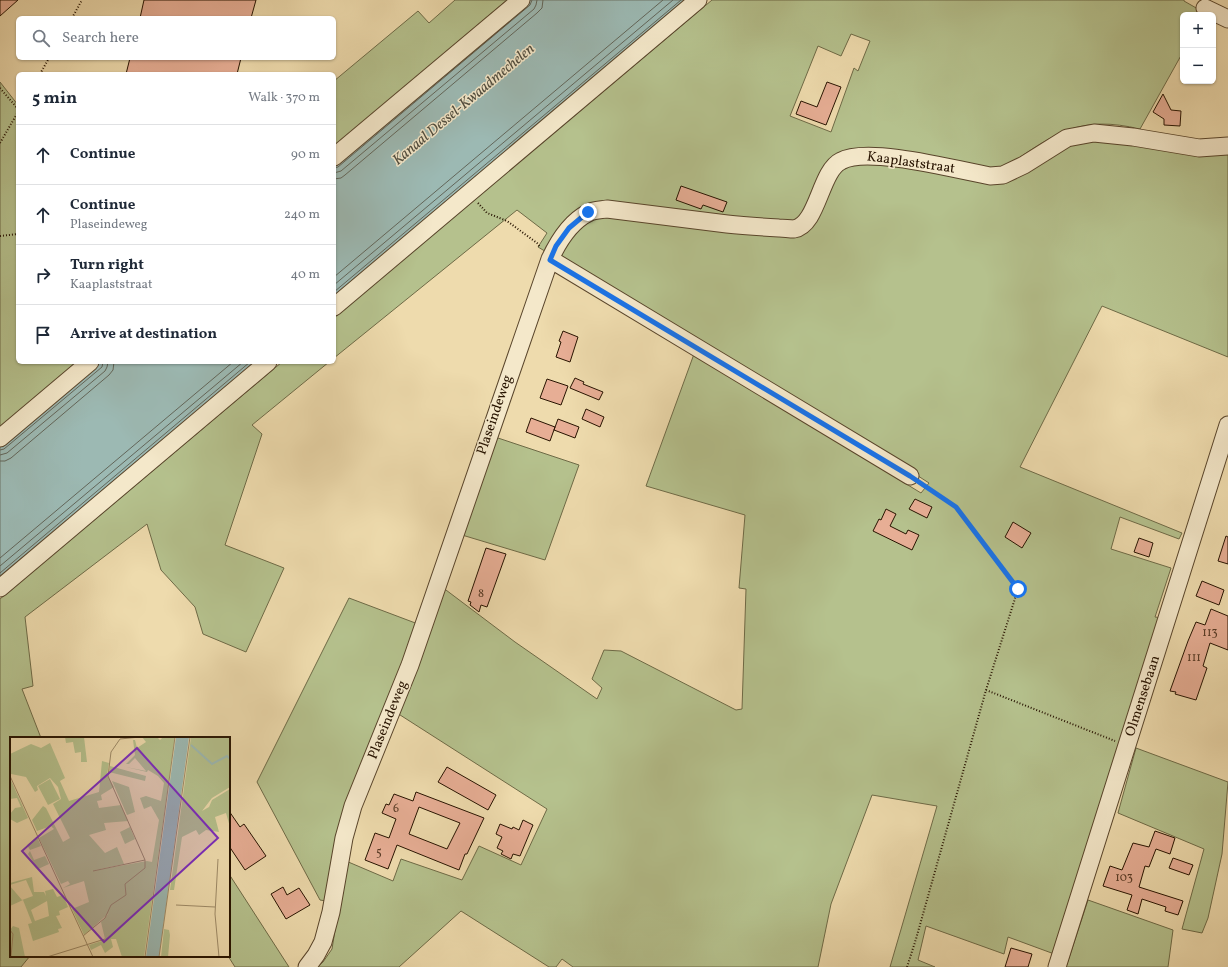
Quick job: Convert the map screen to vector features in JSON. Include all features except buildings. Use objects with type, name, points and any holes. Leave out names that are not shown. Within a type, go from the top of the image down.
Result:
[{"type":"street","points":[[336,155],[521,0]]},
{"type":"street","points":[[336,305],[698,0]]},
{"type":"street","points":[[1205,8],[1228,19]]},
{"type":"street","name":"Kaaplaststraat","points":[[550,260],[556,246],[569,228],[588,212],[607,209],[754,227],[794,229],[806,221],[832,169],[839,161],[853,157],[886,157],[990,176],[1003,175],[1024,165],[1067,138],[1094,133],[1133,137],[1199,148],[1228,146]]},
{"type":"street","points":[[550,260],[910,476]]},
{"type":"street","name":"Plaseindeweg","points":[[307,967],[323,942],[331,912],[344,838],[353,806],[410,665],[530,313],[550,260]]},
{"type":"street","points":[[0,438],[88,364]]},
{"type":"street","points":[[0,588],[266,364]]},
{"type":"street","name":"Olmensebaan","points":[[1057,967],[1228,425]]},
{"type":"path","points":[[73,16],[82,0]]},
{"type":"path","points":[[41,72],[48,60]]},
{"type":"path","points":[[0,88],[16,108]]},
{"type":"path","points":[[0,143],[16,115]]},
{"type":"path","points":[[469,193],[487,213],[507,221],[537,243],[550,260]]},
{"type":"path","points":[[0,236],[16,234]]},
{"type":"path","points":[[906,967],[918,932],[986,690],[1018,589],[956,507],[910,476]]},
{"type":"path","points":[[986,690],[1127,745]]},
{"type":"green space","points":[[455,0],[507,0],[336,145],[336,79],[418,11],[429,23]]},
{"type":"green space","points":[[712,0],[1184,0],[1203,12],[1180,12],[1180,57],[1140,129],[1119,125],[1101,124],[1070,129],[1041,143],[1009,165],[1076,139],[1228,150],[1228,357],[1102,306],[1020,467],[1182,533],[1179,539],[1120,517],[1111,549],[1171,568],[1155,617],[1162,618],[1057,955],[1008,937],[1004,954],[926,926],[918,960],[935,967],[890,967],[937,806],[872,795],[831,904],[818,967],[573,967],[562,959],[556,967],[549,967],[461,911],[399,967],[317,967],[323,962],[332,949],[346,861],[393,881],[401,859],[462,880],[479,846],[521,865],[547,809],[397,713],[442,587],[515,642],[597,699],[602,688],[592,679],[604,650],[621,651],[736,710],[742,709],[746,589],[739,588],[745,515],[646,486],[694,354],[921,493],[929,483],[856,436],[538,247],[547,233],[517,210],[336,356],[336,316]],"holes":[[[851,34],[870,41],[858,71],[854,68],[831,132],[790,116],[818,46],[841,56]]]},
{"type":"green space","points":[[0,82],[16,102],[16,364],[77,364],[0,428]]},
{"type":"green space","points":[[280,364],[327,364],[252,425],[262,434],[225,545],[284,568],[246,652],[203,634],[195,607],[161,570],[147,524],[25,617],[33,686],[22,689],[41,737],[10,737],[10,957],[29,957],[21,967],[0,967],[0,599]]},
{"type":"green space","points":[[495,437],[579,465],[545,560],[462,535]]},
{"type":"green space","points":[[349,598],[418,624],[326,901],[320,900],[257,782]]},
{"type":"green space","points":[[1136,748],[1228,782],[1222,854],[1208,918],[1202,933],[1182,929],[1204,849],[1118,813]]},
{"type":"green space","points":[[230,876],[289,967],[235,967],[229,957],[230,957]]},
{"type":"green space","points":[[1088,900],[1173,930],[1168,967],[1066,967]]},
{"type":"water","name":"Kanaal Dessel-Kwaadmechelen","points":[[530,0],[687,0],[336,295],[336,163]]},
{"type":"water","points":[[99,364],[255,364],[0,578],[0,447]]},
{"type":"route","points":[[588,212],[569,228],[556,246],[550,260],[910,476],[956,507],[1018,589]]}]
